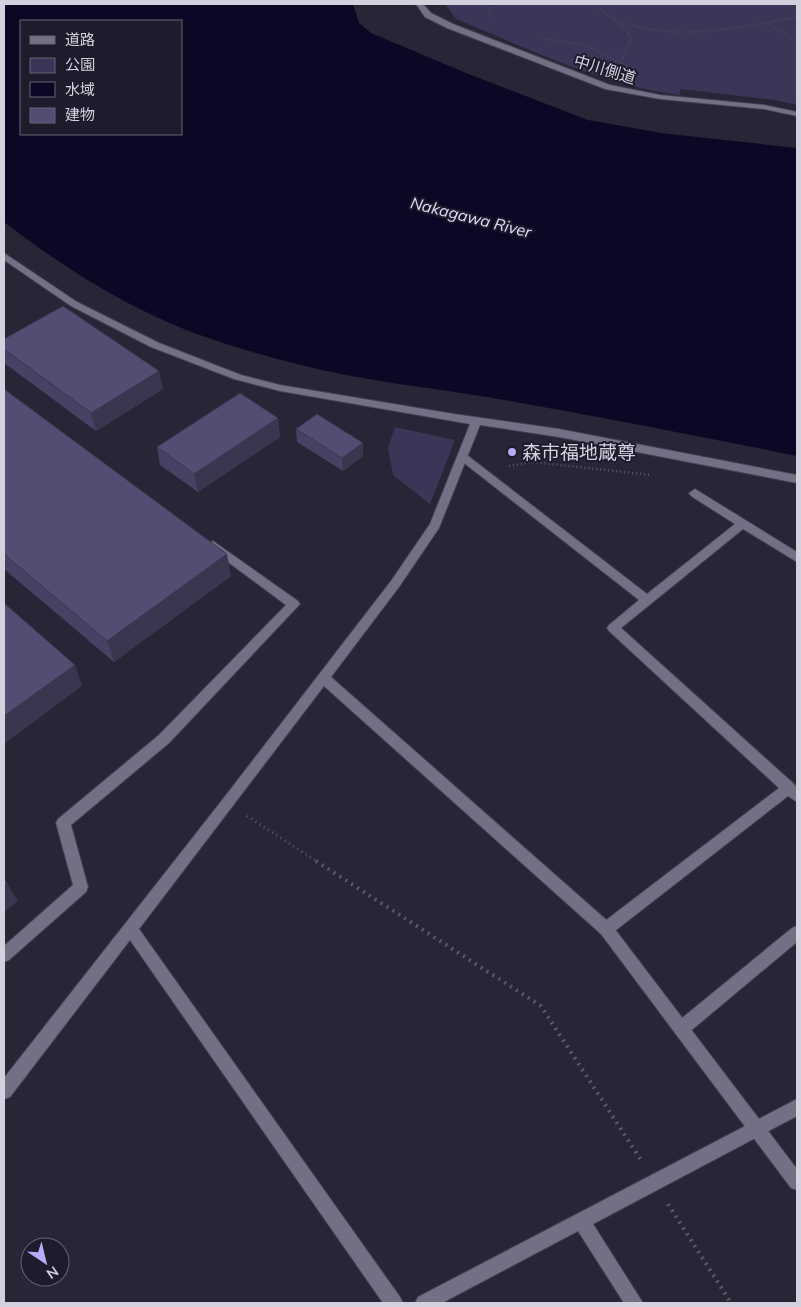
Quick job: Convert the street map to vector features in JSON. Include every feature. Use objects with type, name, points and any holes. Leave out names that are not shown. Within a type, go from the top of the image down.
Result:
[{"type":"street","name":"中川側道","points":[[419,4],[428,15],[450,26],[608,87],[660,97],[764,107],[797,114]]},
{"type":"street","points":[[4,256],[74,304],[155,345],[238,377],[280,388],[559,433],[797,479]]},
{"type":"street","points":[[4,1091],[131,929],[395,584],[435,526],[476,421]]},
{"type":"street","points":[[463,456],[647,600]]},
{"type":"street","points":[[694,493],[797,558]]},
{"type":"street","points":[[606,929],[793,792],[613,628],[742,524]]},
{"type":"street","points":[[4,955],[81,887],[63,823],[164,739],[294,604],[200,535]]},
{"type":"street","points":[[324,678],[606,929],[797,1182]]},
{"type":"street","points":[[131,929],[394,1303]]},
{"type":"street","points":[[682,1028],[797,933]]},
{"type":"street","points":[[424,1303],[797,1107]]},
{"type":"street","points":[[582,1221],[634,1303]]},
{"type":"path","points":[[488,4],[492,21]]},
{"type":"path","points":[[593,4],[627,31],[631,39],[622,60],[623,65]]},
{"type":"path","points":[[612,18],[663,31],[685,32],[708,31],[797,18]]},
{"type":"path","points":[[764,23],[797,40]]},
{"type":"path","points":[[538,37],[589,46],[632,71]]},
{"type":"path","points":[[482,471],[532,462],[655,476]]},
{"type":"path","points":[[228,803],[541,1006],[731,1303]]},
{"type":"green space","points":[[445,4],[797,4],[797,105],[775,100],[680,89],[680,95],[622,83],[538,54],[456,19]]},
{"type":"green space","points":[[395,427],[455,440],[430,504],[393,475],[388,448]]},
{"type":"water","name":"Nakagawa River","points":[[4,4],[353,4],[359,23],[371,33],[466,73],[588,120],[661,133],[797,148],[797,456],[487,397],[350,376],[262,355],[199,335],[158,318],[103,289],[36,246],[4,222]]},
{"type":"building","points":[[63,306],[159,371],[91,413],[4,349],[4,339]]},
{"type":"building","points":[[4,389],[227,554],[107,641],[4,554]]},
{"type":"building","points":[[240,393],[278,418],[194,474],[157,447]]},
{"type":"building","points":[[317,414],[363,443],[342,458],[296,429]]},
{"type":"building","points":[[4,603],[75,665],[4,716]]},
{"type":"place","name":"森市福地蔵尊","points":[[512,452]]}]
